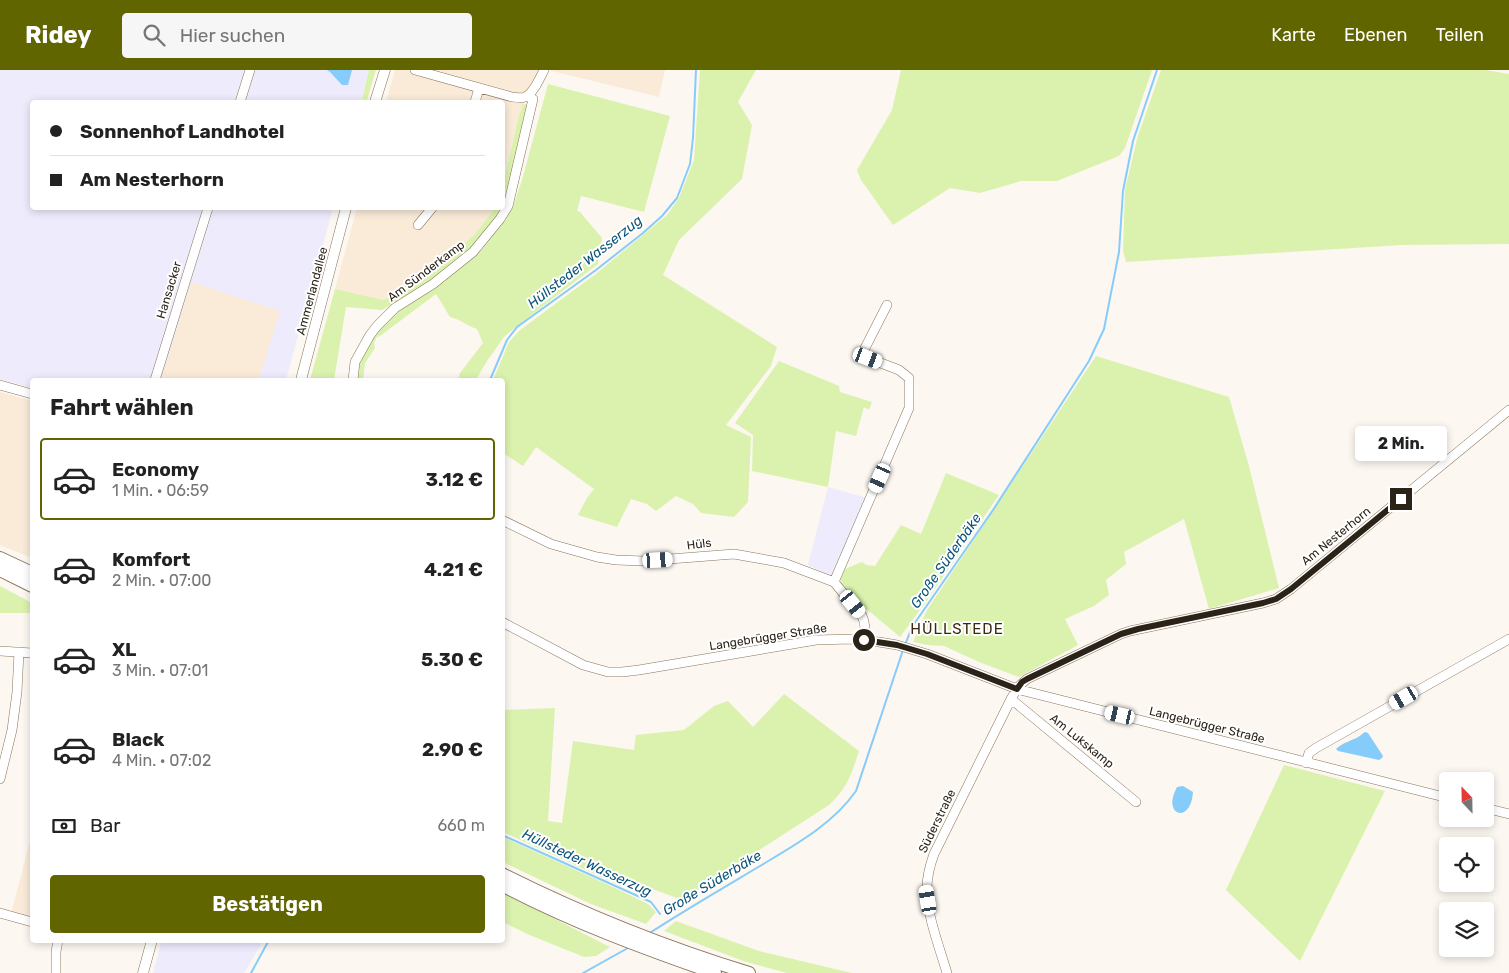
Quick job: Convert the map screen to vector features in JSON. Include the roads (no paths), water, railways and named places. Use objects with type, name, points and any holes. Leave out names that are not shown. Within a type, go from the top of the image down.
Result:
[{"type":"highway","points":[[0,558],[30,572]]},
{"type":"highway","points":[[0,570],[30,585]]},
{"type":"highway","points":[[505,875],[614,930]]},
{"type":"highway","points":[[505,886],[560,913],[614,930],[661,948],[716,973]]},
{"type":"highway","points":[[661,948],[749,973]]},
{"type":"main road","points":[[376,100],[385,70]]},
{"type":"main road","name":"Ammerlandallee","points":[[302,378],[345,210]]},
{"type":"main road","points":[[143,973],[151,943]]},
{"type":"street","points":[[241,100],[250,70]]},
{"type":"street","points":[[415,70],[512,97],[523,98],[528,96],[544,70]]},
{"type":"street","points":[[476,100],[479,88]]},
{"type":"street","name":"Am Sünderkamp","points":[[353,378],[355,362],[377,326],[394,308],[433,284],[473,252],[490,233],[508,206],[533,100],[528,96]]},
{"type":"street","name":"Hansacker","points":[[156,378],[207,210]]},
{"type":"street","points":[[418,225],[430,210]]},
{"type":"street","points":[[834,582],[909,408],[909,378],[899,370],[868,358],[864,354],[864,350],[887,305]]},
{"type":"street","points":[[0,385],[30,393]]},
{"type":"street","name":"Am Nesterhorn","points":[[1017,689],[1027,679],[1121,634],[1276,599],[1306,577],[1509,410]]},
{"type":"street","name":"Hüls","points":[[505,521],[551,544],[597,557],[616,560],[671,560],[716,554],[742,554],[784,563],[834,582],[862,616],[865,622],[864,640]]},
{"type":"street","name":"Langebrügger Straße","points":[[505,624],[583,665],[608,672],[639,670],[816,640],[864,640],[897,645],[1017,689],[1439,796]]},
{"type":"street","points":[[1306,763],[1310,753],[1316,748],[1509,638]]},
{"type":"street","points":[[0,651],[30,653]]},
{"type":"street","points":[[0,779],[12,730],[17,692],[19,652]]},
{"type":"street","name":"Süderstraße","points":[[947,973],[926,890],[928,872],[934,854],[1017,689]]},
{"type":"street","name":"Am Lukskamp","points":[[1011,699],[1136,802]]},
{"type":"street","points":[[1494,810],[1509,814]]},
{"type":"street","points":[[0,913],[30,921]]},
{"type":"street","points":[[56,973],[58,943]]},
{"type":"water","points":[[327,70],[352,70],[348,85],[342,85]]},
{"type":"water","points":[[1365,732],[1368,733],[1383,756],[1379,760],[1336,749],[1344,743],[1357,738]]},
{"type":"water","points":[[1183,786],[1193,792],[1187,809],[1183,813],[1178,813],[1172,805],[1173,797],[1177,787]]},
{"type":"waterway","name":"Hüllsteder Wasserzug","points":[[491,378],[507,340],[517,327],[596,270],[643,233],[662,216],[677,198],[690,164],[696,70]]},
{"type":"waterway","name":"Große Süderbäke","points":[[905,645],[912,627],[993,510],[1089,361],[1104,329],[1119,252],[1123,191],[1133,141],[1157,70]]},
{"type":"waterway","name":"Große Süderbäke","points":[[648,934],[799,842],[824,824],[846,803],[856,791],[903,650]]},
{"type":"waterway","name":"Hüllsteder Wasserzug","points":[[505,836],[651,902],[660,914]]},
{"type":"waterway","points":[[251,973],[267,943]]},
{"type":"waterway","name":"Große Süderbäke","points":[[583,973],[628,948]]},
{"type":"district","name":"HÜLLSTEDE","points":[[957,629]]}]
